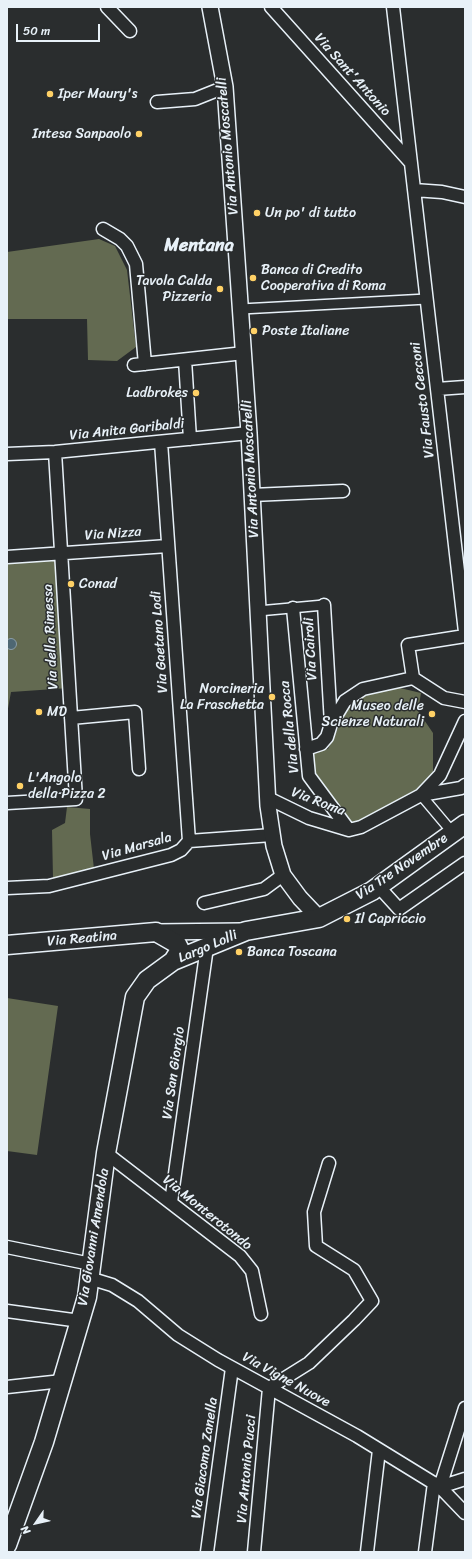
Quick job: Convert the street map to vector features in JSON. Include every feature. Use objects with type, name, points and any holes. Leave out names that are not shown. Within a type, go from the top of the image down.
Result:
[{"type":"main road","name":"Via Tre Novembre","points":[[246,931],[319,918],[379,887],[459,829]]},
{"type":"main road","name":"Largo Lolli","points":[[173,961],[246,931]]},
{"type":"main road","name":"Largo Lolli","points":[[156,932],[177,944],[180,950],[173,961]]},
{"type":"main road","name":"Via Reatina","points":[[7,945],[156,932]]},
{"type":"main road","name":"Via Giovanni Amendola","points":[[7,1545],[34,1474],[87,1297],[106,1153],[135,997],[146,980],[173,961]]},
{"type":"street","points":[[107,7],[130,31]]},
{"type":"street","name":"Via Antonio Moscatelli","points":[[210,7],[225,87],[244,353],[268,798],[272,835],[283,875],[300,898],[319,918]]},
{"type":"street","name":"Via Sant'Antonio","points":[[271,7],[411,163]]},
{"type":"street","name":"Via Fausto Cecconi","points":[[393,7],[465,632]]},
{"type":"street","points":[[157,102],[195,99],[225,87]]},
{"type":"street","points":[[414,190],[442,192],[465,197]]},
{"type":"street","points":[[103,229],[120,239],[127,246],[136,264],[140,365],[244,353]]},
{"type":"street","points":[[241,309],[427,299]]},
{"type":"street","points":[[185,360],[190,439]]},
{"type":"street","points":[[437,389],[465,387]]},
{"type":"street","name":"Via Anita Garibaldi","points":[[7,454],[54,452],[249,433]]},
{"type":"street","name":"Via Gaetano Lodi","points":[[161,442],[189,841]]},
{"type":"street","name":"Via della Rimessa","points":[[7,803],[76,799],[54,452]]},
{"type":"street","points":[[252,495],[343,491]]},
{"type":"street","name":"Via Nizza","points":[[7,557],[168,546]]},
{"type":"street","points":[[258,611],[324,605]]},
{"type":"street","name":"Via Cairoli","points":[[306,748],[320,744],[327,737],[331,724],[324,605]]},
{"type":"street","name":"Via della Rocca","points":[[293,608],[309,776],[349,830]]},
{"type":"street","points":[[413,678],[408,645],[465,636]]},
{"type":"street","points":[[331,724],[345,701],[363,689],[413,678],[444,698],[465,702]]},
{"type":"street","points":[[71,718],[135,712],[139,769]]},
{"type":"street","points":[[420,795],[440,775],[465,721]]},
{"type":"street","points":[[420,795],[461,788],[465,785]]},
{"type":"street","points":[[420,795],[459,829]]},
{"type":"street","name":"Via Roma","points":[[268,798],[309,818],[349,830],[361,827],[420,795]]},
{"type":"street","name":"Via Marsala","points":[[7,888],[49,886],[171,855],[181,850],[189,841],[272,835]]},
{"type":"street","points":[[379,887],[399,909],[465,863]]},
{"type":"street","points":[[204,903],[264,889],[283,875]]},
{"type":"street","name":"Largo Lolli","points":[[156,932],[246,931]]},
{"type":"street","name":"Via San Giorgio","points":[[171,1202],[207,947]]},
{"type":"street","name":"Via Monterotondo","points":[[106,1153],[240,1256],[252,1271],[261,1314]]},
{"type":"street","points":[[269,1388],[309,1363],[372,1301],[354,1270],[316,1246],[314,1212],[329,1163]]},
{"type":"street","name":"Via Vigne Nuove","points":[[7,1247],[90,1271],[138,1301],[178,1335],[232,1368],[379,1450],[437,1485],[465,1513]]},
{"type":"street","points":[[7,1311],[80,1321]]},
{"type":"street","name":"Via Giacomo Zanella","points":[[207,1552],[232,1368]]},
{"type":"street","points":[[7,1387],[62,1381]]},
{"type":"street","name":"Via Antonio Pucci","points":[[254,1552],[269,1388]]},
{"type":"street","points":[[425,1552],[437,1485],[465,1408]]},
{"type":"street","points":[[367,1552],[379,1450]]},
{"type":"street","points":[[437,1485],[465,1479]]},
{"type":"green space","points":[[99,239],[115,246],[127,270],[136,347],[117,361],[88,360],[87,319],[7,319],[7,252]]},
{"type":"green space","points":[[61,553],[69,688],[11,692],[7,714],[7,557]]},
{"type":"green space","points":[[400,688],[421,693],[418,711],[433,733],[433,776],[405,800],[351,824],[314,773],[313,751],[328,749],[348,707],[369,693]]},
{"type":"green space","points":[[67,807],[90,809],[90,834],[94,869],[53,878],[52,830],[65,823]]},
{"type":"green space","points":[[7,998],[58,1006],[37,1155],[7,1151]]},
{"type":"water","points":[[11,638],[15,640],[17,644],[15,648],[11,650],[7,648],[5,644],[7,640]]},
{"type":"place","name":"Iper Maury's","points":[[50,94]]},
{"type":"place","name":"Intesa Sanpaolo","points":[[139,134]]},
{"type":"place","name":"Un po' di tutto","points":[[257,213]]},
{"type":"place","name":"Banca di Credito Cooperativa di Roma","points":[[253,278]]},
{"type":"place","name":"Tavola Calda Pizzeria","points":[[220,289]]},
{"type":"place","name":"Poste Italiane","points":[[254,331]]},
{"type":"place","name":"Ladbrokes","points":[[196,393]]},
{"type":"place","name":"Conad","points":[[71,584]]},
{"type":"place","name":"Norcineria La Fraschetta","points":[[272,697]]},
{"type":"place","name":"MD","points":[[39,712]]},
{"type":"place","name":"Museo delle Scienze Naturali","points":[[432,714]]},
{"type":"place","name":"L'Angolo della Pizza 2","points":[[20,786]]},
{"type":"place","name":"Il Capriccio","points":[[347,919]]},
{"type":"place","name":"Banca Toscana","points":[[239,952]]},
{"type":"district","name":"Mentana","points":[[199,246]]}]
